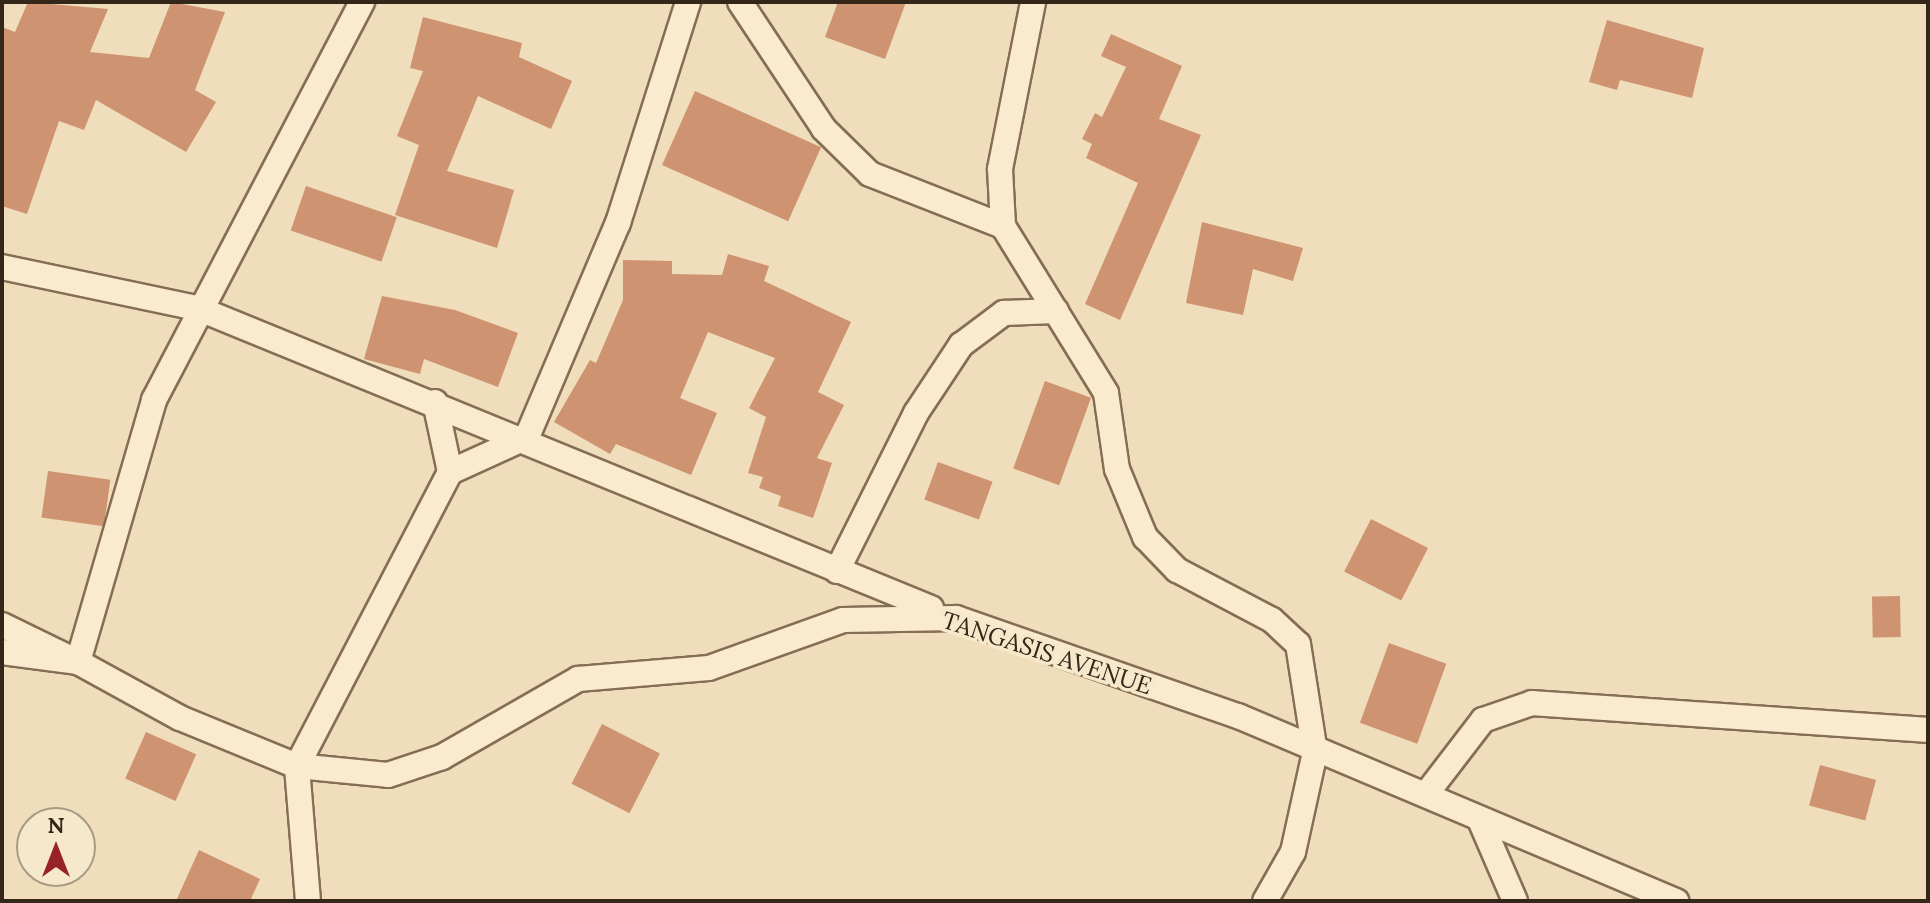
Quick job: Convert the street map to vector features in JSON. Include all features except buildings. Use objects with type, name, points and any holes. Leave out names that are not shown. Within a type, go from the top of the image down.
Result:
[{"type":"street","points":[[2,625],[78,662],[154,400],[197,308],[362,2]]},
{"type":"street","points":[[308,901],[297,766],[450,472],[527,437],[618,223],[688,2]]},
{"type":"street","points":[[740,2],[824,129],[870,174],[1003,226]]},
{"type":"street","points":[[1033,2],[1000,169],[1003,226],[1106,393],[1117,469],[1145,537],[1177,570],[1272,620],[1298,644],[1315,752],[1293,852],[1265,901]]},
{"type":"street","points":[[2,267],[197,308],[527,437],[837,571],[956,618]]},
{"type":"street","points":[[837,571],[916,413],[961,345],[1004,313],[1056,311]]},
{"type":"street","points":[[435,402],[450,472]]},
{"type":"street","name":"TANGASIS AVENUE","points":[[2,652],[78,662],[180,718],[297,766],[388,775],[442,757],[578,679],[709,668],[843,620],[956,618],[1238,716],[1315,752],[1427,793],[1480,820],[1677,901]]},
{"type":"street","points":[[1427,793],[1483,720],[1532,703],[1871,731],[1928,730]]},
{"type":"street","points":[[1480,820],[1515,901]]}]
